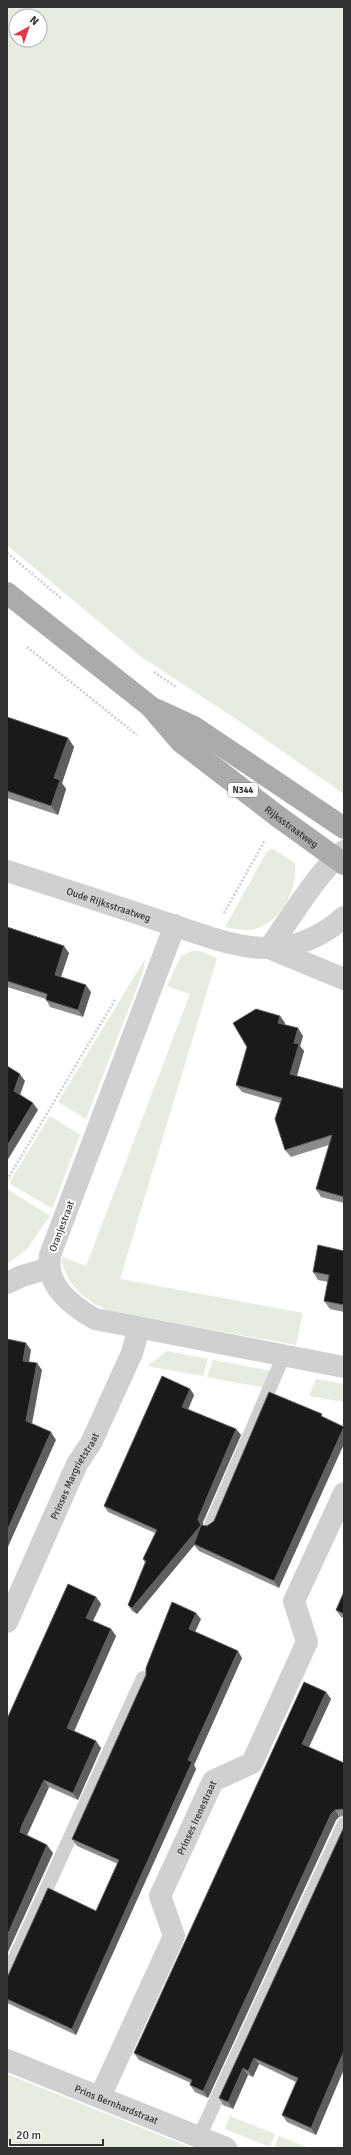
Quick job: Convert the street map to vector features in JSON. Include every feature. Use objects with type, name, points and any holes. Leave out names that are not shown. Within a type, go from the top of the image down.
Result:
[{"type":"main road","name":"Rijksstraatweg","points":[[7,593],[151,707],[182,742],[280,818],[341,858]]},
{"type":"main road","name":"Rijksstraatweg","points":[[151,707],[194,727],[344,828]]},
{"type":"street","points":[[269,948],[341,858]]},
{"type":"street","name":"Oude Rijksstraatweg","points":[[7,871],[233,943],[269,948],[291,946],[307,941],[321,934],[344,917]]},
{"type":"street","name":"Oranjestraat","points":[[175,925],[52,1248],[49,1268],[53,1283],[88,1315],[104,1322],[344,1366]]},
{"type":"street","name":"Oude Rijksstraatweg","points":[[269,948],[344,980]]},
{"type":"street","points":[[7,1283],[22,1276],[49,1268]]},
{"type":"street","name":"Prinses Margrietstraat","points":[[7,1622],[77,1464],[91,1443],[132,1353],[139,1328]]},
{"type":"street","name":"Prinses Irenestraat","points":[[100,2097],[174,1936],[160,1896],[213,1781],[252,1763],[307,1642],[294,1601],[344,1493]]},
{"type":"street","name":"Prins Bernhardstraat","points":[[7,2060],[226,2148]]},
{"type":"lane","points":[[211,1525],[284,1355]]},
{"type":"lane","points":[[7,1975],[143,1678]]},
{"type":"lane","points":[[199,2137],[344,1824]]},
{"type":"path","points":[[7,553],[50,589]]},
{"type":"path","points":[[211,936],[266,838],[280,818]]},
{"type":"path","points":[[7,1180],[116,999]]},
{"type":"shaded area","points":[[7,7],[344,7],[344,794],[236,719],[140,656],[7,545]]},
{"type":"shaded area","points":[[273,849],[295,863],[293,885],[290,896],[284,907],[277,916],[258,928],[247,930],[225,927],[267,851]]},
{"type":"shaded area","points":[[192,951],[200,951],[217,958],[120,1279],[303,1313],[296,1345],[109,1311],[92,1302],[79,1292],[69,1279],[61,1261],[62,1257],[86,1266],[190,994],[167,986],[181,956]]},
{"type":"shaded area","points":[[145,959],[143,972],[86,1119],[58,1102]]},
{"type":"shaded area","points":[[50,1116],[80,1135],[53,1207],[48,1206],[9,1183]]},
{"type":"shaded area","points":[[7,1189],[50,1216],[27,1249],[7,1264]]},
{"type":"shaded area","points":[[167,1351],[208,1359],[203,1376],[147,1366]]},
{"type":"shaded area","points":[[213,1360],[272,1371],[265,1388],[207,1377]]},
{"type":"shaded area","points":[[316,1379],[344,1384],[344,1402],[309,1396]]},
{"type":"shaded area","points":[[7,2074],[192,2148],[26,2148],[7,2140]]},
{"type":"shaded area","points":[[230,2116],[275,2134],[270,2147],[225,2129]]},
{"type":"shaded area","points":[[279,2136],[309,2148],[274,2148]]},
{"type":"building","points":[[7,717],[68,738],[54,778],[60,780],[51,806],[7,791]]},
{"type":"building","points":[[7,927],[64,946],[55,975],[86,985],[78,1010],[46,1000],[47,994],[7,981]]},
{"type":"building","points":[[256,1009],[280,1016],[278,1023],[298,1028],[294,1043],[299,1044],[290,1074],[344,1089],[344,1197],[316,1189],[332,1135],[285,1150],[275,1119],[282,1098],[236,1085],[247,1047],[233,1023]]},
{"type":"building","points":[[7,1066],[20,1074],[14,1091],[33,1103],[7,1146]]},
{"type":"building","points":[[318,1245],[344,1251],[344,1305],[324,1301],[329,1275],[313,1272]]},
{"type":"building","points":[[7,1339],[26,1343],[23,1361],[37,1363],[26,1421],[51,1432],[7,1531]]},
{"type":"building","points":[[162,1376],[190,1389],[182,1407],[236,1429],[199,1516],[198,1520],[201,1525],[132,1608],[128,1605],[146,1561],[143,1559],[157,1530],[104,1506]]},
{"type":"building","points":[[269,1392],[322,1414],[321,1416],[344,1427],[274,1581],[194,1544],[201,1525],[207,1526],[214,1521]]},
{"type":"building","points":[[68,1584],[96,1597],[86,1618],[111,1629],[67,1728],[96,1741],[73,1793],[44,1780],[22,1825],[20,1832],[47,1845],[7,1936],[7,1719]]},
{"type":"building","points":[[344,1592],[344,1614],[336,1610]]},
{"type":"building","points":[[172,1602],[196,1613],[189,1629],[238,1651],[188,1760],[192,1762],[72,2029],[7,1999],[7,1978],[48,1888],[96,1911],[119,1860],[72,1839],[146,1675],[146,1668]]},
{"type":"building","points":[[304,1682],[326,1692],[302,1744],[344,1763],[344,1811],[342,1809],[335,1810],[331,1814],[203,2091],[190,2085],[192,2080],[134,2053]]},
{"type":"building","points":[[344,1827],[344,2051],[311,2128],[282,2115],[298,2078],[254,2058],[248,2071],[243,2068],[228,2102],[219,2098]]}]
